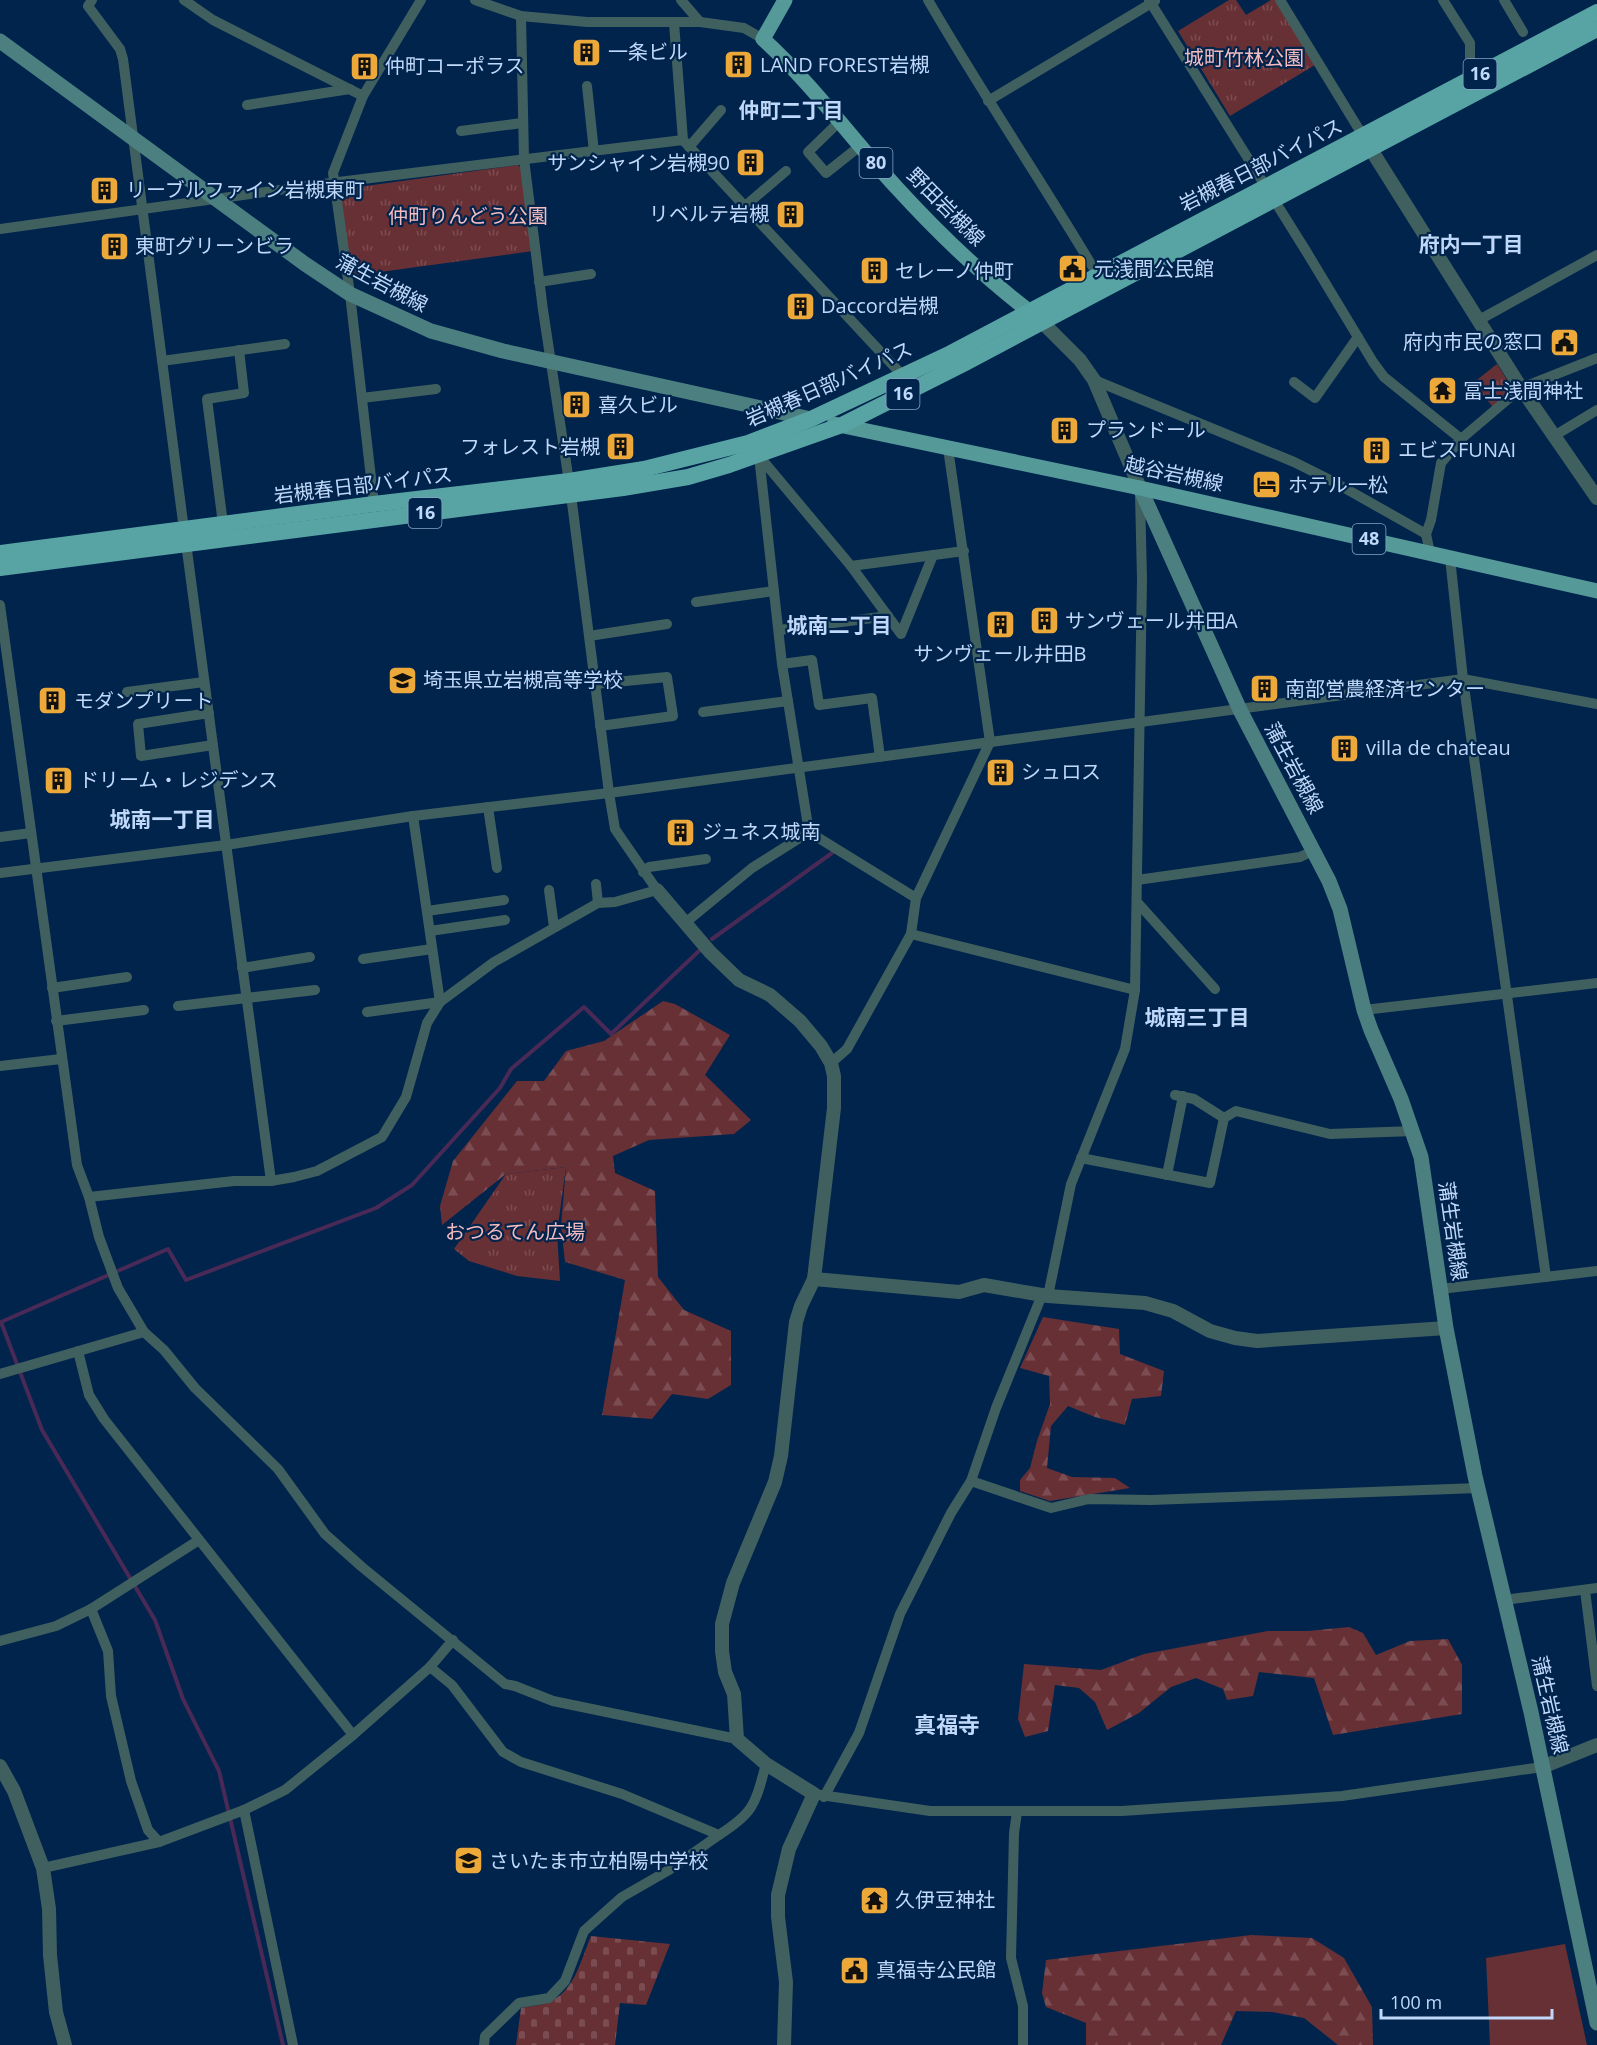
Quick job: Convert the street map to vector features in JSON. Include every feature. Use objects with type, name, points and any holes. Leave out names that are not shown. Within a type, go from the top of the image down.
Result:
[{"type":"highway","name":"岩槻春日部バイパス","points":[[1367,142],[1479,75],[1597,12]]},
{"type":"highway","name":"岩槻春日部バイパス","points":[[0,568],[185,536],[224,524],[374,504],[570,488],[623,488],[688,477],[759,456],[842,425],[1042,322],[1269,193],[1597,29]]},
{"type":"highway","name":"岩槻春日部バイパス","points":[[0,553],[185,536],[570,488],[748,443],[811,419],[903,376],[1098,274],[1269,193]]},
{"type":"main road","points":[[763,39],[785,0]]},
{"type":"main road","name":"野田岩槻線","points":[[763,39],[786,60],[898,189],[958,251],[1042,322]]},
{"type":"main road","name":"蒲生岩槻線","points":[[0,40],[305,264],[350,294],[431,331],[503,351],[811,419]]},
{"type":"main road","name":"越谷岩槻線","points":[[811,419],[1140,488],[1597,591]]},
{"type":"main road","name":"蒲生岩槻線","points":[[1140,488],[1240,710],[1315,850],[1329,881],[1340,909],[1364,1010],[1414,1131],[1427,1188],[1446,1328],[1478,1488],[1531,1712],[1597,2023]]},
{"type":"street","points":[[92,0],[88,6],[120,49],[134,137],[271,1181]]},
{"type":"street","points":[[184,0],[213,20],[363,96]]},
{"type":"street","points":[[374,504],[350,294],[333,173],[363,96],[421,0]]},
{"type":"street","points":[[475,0],[521,16],[587,22],[700,22],[744,28],[763,39]]},
{"type":"street","points":[[681,0],[700,22]]},
{"type":"street","points":[[928,0],[988,101],[1098,274]]},
{"type":"street","points":[[1280,0],[1521,388],[1597,498]]},
{"type":"street","points":[[1443,0],[1470,43],[1470,60],[1479,75]]},
{"type":"street","points":[[1504,0],[1523,32]]},
{"type":"street","points":[[988,101],[1152,1],[1373,362],[1384,377],[1461,439]]},
{"type":"street","points":[[521,16],[524,159],[615,829],[657,890],[710,952],[739,980],[770,995],[800,1021],[821,1046],[831,1063],[834,1076],[834,1108],[814,1279],[796,1322],[781,1456],[775,1482],[733,1583],[722,1624],[722,1651],[725,1672],[734,1694],[737,1739]]},
{"type":"street","points":[[674,23],[686,143],[903,376]]},
{"type":"street","points":[[587,86],[594,152]]},
{"type":"street","points":[[247,105],[350,89]]},
{"type":"street","points":[[0,229],[216,198],[524,159],[686,143],[721,110]]},
{"type":"street","points":[[839,122],[808,152],[826,173],[860,146]]},
{"type":"street","points":[[461,131],[522,123]]},
{"type":"street","points":[[745,206],[786,171]]},
{"type":"street","points":[[1479,320],[1597,255]]},
{"type":"street","points":[[539,282],[591,274]]},
{"type":"street","points":[[784,2045],[786,1982],[778,1917],[778,1895],[789,1850],[819,1796],[859,1733],[900,1614],[951,1513],[971,1481],[996,1408],[1045,1296],[1071,1184],[1125,1049],[1135,990],[1142,579],[1140,488],[1094,380],[1080,360],[1042,322]]},
{"type":"street","points":[[1294,382],[1315,398],[1358,337]]},
{"type":"street","points":[[162,361],[285,344]]},
{"type":"street","points":[[224,524],[207,399],[244,393],[239,350]]},
{"type":"street","points":[[1430,553],[1426,534],[1431,520],[1441,463],[1461,439],[1521,388],[1597,358]]},
{"type":"street","points":[[1094,380],[1294,462],[1426,534]]},
{"type":"street","points":[[362,398],[436,389]]},
{"type":"street","points":[[1554,436],[1597,410]]},
{"type":"street","points":[[831,1063],[847,1048],[910,934],[916,898],[990,742],[948,448]]},
{"type":"street","points":[[759,456],[851,566],[901,634],[933,555]]},
{"type":"street","points":[[759,456],[783,664],[809,832],[916,898]]},
{"type":"street","points":[[851,566],[964,551]]},
{"type":"street","points":[[1450,558],[1463,679],[1546,1277]]},
{"type":"street","points":[[696,602],[774,591]]},
{"type":"street","points":[[0,605],[77,1165],[89,1197],[99,1237],[118,1288],[144,1332],[164,1350],[195,1388],[278,1469],[325,1534],[362,1568],[505,1684],[553,1701],[737,1739],[766,1764],[819,1796],[930,1811],[1142,1810],[1342,1796],[1542,1767],[1597,1745]]},
{"type":"street","points":[[779,630],[888,616]]},
{"type":"street","points":[[589,636],[667,624]]},
{"type":"street","points":[[783,664],[812,660],[819,705],[872,698],[880,757]]},
{"type":"street","points":[[595,684],[667,677],[673,716],[600,726]]},
{"type":"street","points":[[0,873],[226,845],[413,816],[609,793],[1463,679],[1597,704]]},
{"type":"street","points":[[127,692],[204,682]]},
{"type":"street","points":[[703,712],[788,700]]},
{"type":"street","points":[[209,713],[138,724],[141,756],[213,745]]},
{"type":"street","points":[[488,807],[498,868]]},
{"type":"street","points":[[413,816],[440,1002]]},
{"type":"street","points":[[685,923],[752,868],[809,832]]},
{"type":"street","points":[[0,837],[31,833]]},
{"type":"street","points":[[1137,880],[1300,857],[1315,850]]},
{"type":"street","points":[[644,872],[649,867],[706,859]]},
{"type":"street","points":[[596,884],[598,903]]},
{"type":"street","points":[[549,890],[554,927]]},
{"type":"street","points":[[89,1197],[234,1181],[271,1181],[318,1171],[382,1137],[406,1097],[427,1023],[440,1002],[494,962],[598,903],[615,902],[657,890]]},
{"type":"street","points":[[427,911],[504,900]]},
{"type":"street","points":[[1137,902],[1215,989]]},
{"type":"street","points":[[430,931],[505,920]]},
{"type":"street","points":[[910,934],[1135,990]]},
{"type":"street","points":[[363,959],[432,949]]},
{"type":"street","points":[[242,968],[310,957]]},
{"type":"street","points":[[52,988],[128,977]]},
{"type":"street","points":[[1364,1010],[1506,995],[1597,982]]},
{"type":"street","points":[[178,1006],[315,990]]},
{"type":"street","points":[[367,1012],[440,1002]]},
{"type":"street","points":[[56,1021],[144,1010]]},
{"type":"street","points":[[0,1066],[61,1059]]},
{"type":"street","points":[[1167,1175],[1179,1095],[1194,1098],[1224,1118]]},
{"type":"street","points":[[1081,1158],[1210,1183],[1224,1118],[1236,1111],[1330,1134],[1414,1131]]},
{"type":"street","points":[[1440,1289],[1597,1270]]},
{"type":"street","points":[[814,1279],[959,1292],[984,1285],[1045,1296],[1156,1305],[1173,1311],[1210,1331],[1257,1341],[1446,1328]]},
{"type":"street","points":[[0,1374],[144,1332]]},
{"type":"street","points":[[78,1351],[89,1395],[104,1419],[353,1735]]},
{"type":"street","points":[[971,1481],[1051,1508],[1089,1499],[1151,1500],[1478,1488]]},
{"type":"street","points":[[0,1641],[56,1626],[91,1608],[199,1540]]},
{"type":"street","points":[[1504,1600],[1597,1588]]},
{"type":"street","points":[[1585,1590],[1597,1686]]},
{"type":"street","points":[[91,1608],[108,1651],[111,1696],[131,1781],[148,1830],[159,1842]]},
{"type":"street","points":[[43,1868],[159,1842],[244,1810],[285,1790],[353,1735],[430,1667],[453,1640]]},
{"type":"street","points":[[430,1667],[452,1685],[503,1752],[521,1762],[622,1794],[719,1835]]},
{"type":"street","points":[[484,2045],[485,2036],[519,2003],[549,1998],[565,1981],[584,1931],[622,1897],[669,1870],[749,1812],[756,1801],[766,1764]]},
{"type":"street","points":[[0,1766],[14,1791],[43,1868],[49,1909],[50,1955],[56,2012],[65,2045]]},
{"type":"street","points":[[244,1810],[293,2045]]},
{"type":"street","points":[[1017,1812],[1014,1833],[1011,1958],[1023,2006],[1023,2045]]},
{"type":"green space","name":"城町竹林公園","points":[[1229,0],[1236,0],[1246,15],[1271,0],[1275,0],[1315,65],[1230,116],[1178,31]]},
{"type":"green space","name":"仲町りんどう公園","points":[[518,165],[521,168],[533,251],[351,276],[340,194],[344,189]]},
{"type":"green space","points":[[1497,364],[1514,391],[1493,407],[1473,383]]},
{"type":"green space","points":[[663,1001],[675,1004],[730,1035],[705,1075],[751,1120],[734,1134],[649,1140],[613,1156],[615,1173],[655,1191],[658,1277],[684,1310],[731,1331],[731,1385],[708,1399],[672,1394],[652,1419],[602,1415],[625,1280],[565,1262],[561,1226],[566,1167],[506,1174],[442,1225],[440,1206],[453,1161],[517,1081],[544,1081],[566,1051],[604,1041]]},
{"type":"green space","name":"おつるてん広場","points":[[566,1167],[557,1233],[560,1281],[517,1276],[469,1261],[454,1249],[506,1174]]},
{"type":"green space","points":[[1043,1317],[1119,1329],[1120,1354],[1164,1371],[1161,1396],[1132,1399],[1125,1425],[1095,1417],[1068,1406],[1051,1426],[1047,1468],[1072,1477],[1115,1478],[1130,1488],[1050,1501],[1020,1491],[1020,1480],[1030,1468],[1050,1404],[1049,1376],[1020,1368]]},
{"type":"green space","points":[[1349,1627],[1363,1633],[1376,1655],[1410,1641],[1448,1639],[1462,1665],[1462,1714],[1333,1735],[1314,1678],[1259,1672],[1253,1696],[1227,1700],[1223,1689],[1196,1678],[1171,1687],[1139,1713],[1107,1730],[1095,1702],[1079,1688],[1055,1685],[1048,1731],[1025,1737],[1018,1719],[1024,1664],[1101,1670],[1144,1654],[1268,1631],[1308,1631]]},
{"type":"green space","points":[[1251,1935],[1312,1938],[1344,1958],[1372,2007],[1373,2045],[1338,2045],[1304,2018],[1272,2012],[1236,2011],[1221,2045],[1086,2045],[1086,2023],[1046,2007],[1042,1993],[1046,1960]]},
{"type":"green space","points":[[591,1936],[670,1944],[646,2005],[620,2003],[615,2045],[516,2045],[521,2008],[546,2003],[561,1995],[577,1972]]},
{"type":"green space","points":[[1565,1944],[1587,2045],[1490,2045],[1486,1958]]},
{"type":"waterway","points":[[712,939],[832,853]]},
{"type":"waterway","points":[[283,2045],[219,1771],[183,1699],[155,1620],[42,1430],[1,1322],[168,1249],[186,1280],[376,1208],[412,1185],[500,1088],[511,1069],[584,1007],[611,1034],[700,950]]},
{"type":"place","name":"一条ビル","points":[[587,52]]},
{"type":"place","name":"LAND FOREST岩槻","points":[[739,65]]},
{"type":"place","name":"仲町コーポラス","points":[[364,66]]},
{"type":"place","name":"サンシャイン岩槻90","points":[[751,163]]},
{"type":"place","name":"リーブルファイン岩槻東町","points":[[105,190]]},
{"type":"place","name":"リベルテ岩槻","points":[[790,214]]},
{"type":"place","name":"東町グリーンビラ","points":[[114,246]]},
{"type":"place","name":"元浅間公民館","points":[[1073,269]]},
{"type":"place","name":"セレーノ仲町","points":[[874,271]]},
{"type":"place","name":"Daccord岩槻","points":[[800,306]]},
{"type":"place","name":"府内市民の窓口","points":[[1564,342]]},
{"type":"place","name":"冨士浅間神社","points":[[1442,391]]},
{"type":"place","name":"喜久ビル","points":[[577,405]]},
{"type":"place","name":"プランドール","points":[[1065,430]]},
{"type":"place","name":"フォレスト岩槻","points":[[621,447]]},
{"type":"place","name":"エビスFUNAI","points":[[1377,450]]},
{"type":"place","name":"ホテル一松","points":[[1267,485]]},
{"type":"place","name":"サンヴェール井田A","points":[[1044,621]]},
{"type":"place","name":"サンヴェール井田B","points":[[1000,624]]},
{"type":"place","name":"埼玉県立岩槻高等学校","points":[[402,680]]},
{"type":"place","name":"南部営農経済センター","points":[[1264,689]]},
{"type":"place","name":"モダンプリート","points":[[53,701]]},
{"type":"place","name":"villa de chateau","points":[[1345,748]]},
{"type":"place","name":"シュロス","points":[[1000,772]]},
{"type":"place","name":"ドリーム・レジデンス","points":[[58,780]]},
{"type":"place","name":"ジュネス城南","points":[[681,832]]},
{"type":"place","name":"さいたま市立柏陽中学校","points":[[468,1861]]},
{"type":"place","name":"久伊豆神社","points":[[874,1900]]},
{"type":"place","name":"真福寺公民館","points":[[855,1970]]},
{"type":"district","name":"仲町二丁目","points":[[791,111]]},
{"type":"district","name":"府内一丁目","points":[[1471,245]]},
{"type":"district","name":"城南二丁目","points":[[839,626]]},
{"type":"district","name":"城南一丁目","points":[[162,820]]},
{"type":"district","name":"城南三丁目","points":[[1197,1018]]},
{"type":"district","name":"真福寺","points":[[947,1725]]}]
